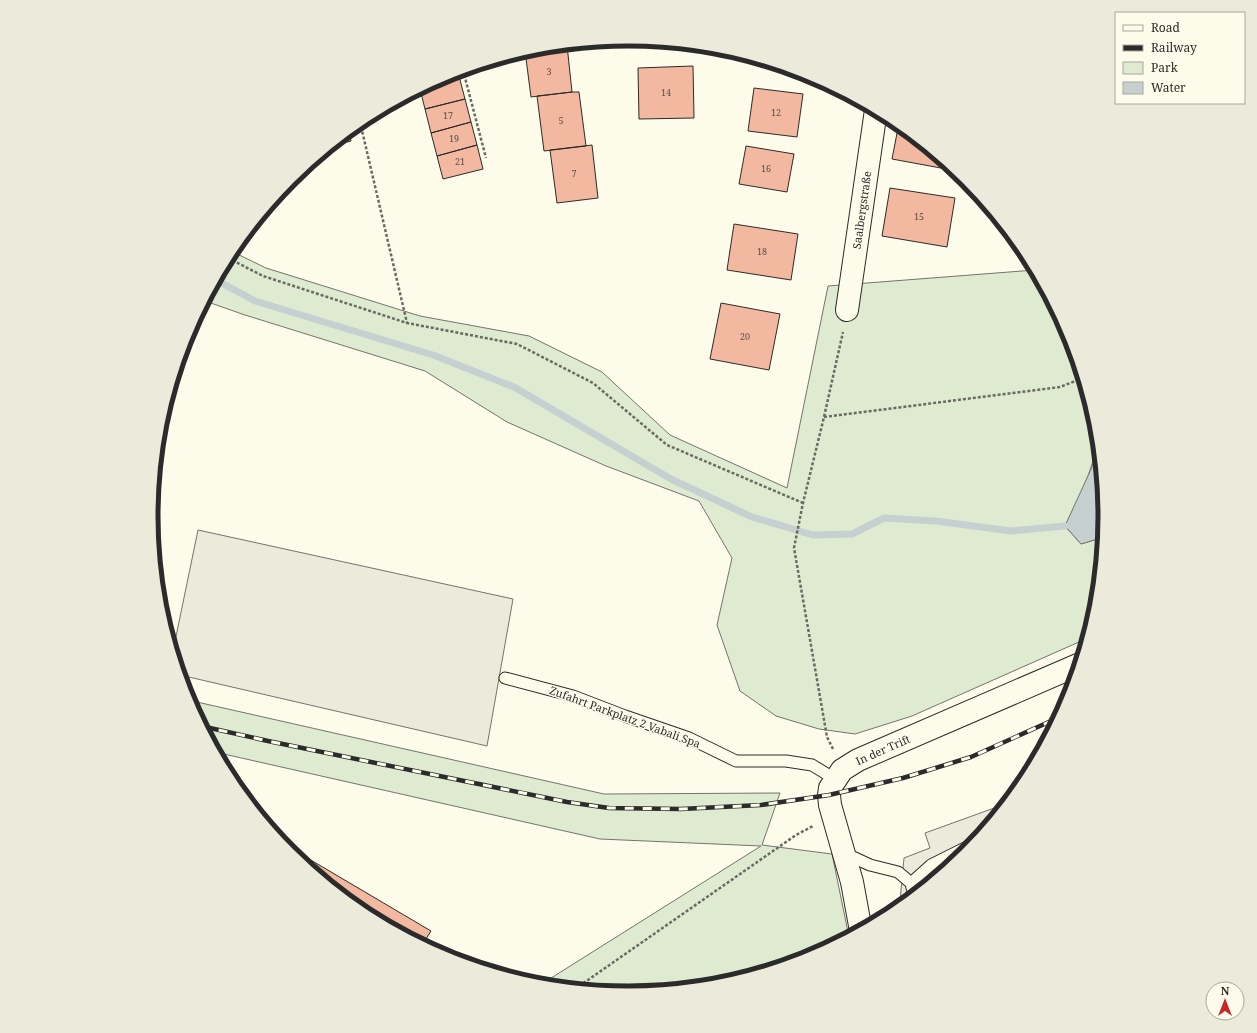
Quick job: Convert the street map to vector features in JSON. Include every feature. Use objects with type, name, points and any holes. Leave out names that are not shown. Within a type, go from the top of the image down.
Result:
[{"type":"street","name":"Saalbergstraße","points":[[847,310],[875,116]]},
{"type":"street","name":"In der Trift","points":[[838,774],[858,760],[1074,666]]},
{"type":"street","points":[[838,774],[830,788],[830,805],[852,882],[860,926]]},
{"type":"lane","name":"Zufahrt Parkplatz 2 Vabali Spa","points":[[505,678],[573,696],[688,738],[736,761],[786,761],[812,765],[838,774]]},
{"type":"lane","points":[[911,883],[932,865],[958,852]]},
{"type":"lane","points":[[844,853],[870,865],[898,872],[917,889]]},
{"type":"lane","points":[[911,883],[913,892]]},
{"type":"path","points":[[465,75],[486,158]]},
{"type":"path","points":[[362,129],[407,323]]},
{"type":"path","points":[[233,261],[263,276],[407,323],[517,344],[593,383],[667,445],[803,503]]},
{"type":"path","points":[[838,774],[827,737],[794,548],[847,310]]},
{"type":"path","points":[[824,417],[1060,387],[1078,380]]},
{"type":"path","points":[[582,984],[796,835],[832,815]]},
{"type":"green space","points":[[238,254],[266,268],[420,316],[529,336],[602,372],[670,435],[787,488],[828,286],[1029,270],[1050,308],[1074,365],[1083,395],[1095,453],[1083,489],[1065,526],[1081,544],[1098,539],[1095,578],[1082,641],[912,716],[855,734],[819,729],[776,716],[740,691],[717,625],[732,558],[699,501],[606,466],[507,422],[425,371],[210,303]]},
{"type":"green space","points":[[196,702],[604,794],[780,793],[762,845],[832,854],[848,932],[809,951],[780,962],[720,978],[690,983],[628,987],[598,986],[548,980],[761,846],[600,839],[222,754]]},
{"type":"shaded area","points":[[198,530],[513,599],[487,746],[186,676],[175,641]]},
{"type":"shaded area","points":[[999,806],[982,827],[939,870],[900,901],[904,858],[930,848],[925,833]]},
{"type":"water","points":[[1095,452],[1098,486],[1098,539],[1081,544],[1065,526],[1092,467]]},
{"type":"building","points":[[568,50],[572,92],[531,97],[526,58]]},
{"type":"building","points":[[693,66],[694,118],[639,119],[638,68]]},
{"type":"building","points":[[459,78],[465,99],[425,109],[421,94]]},
{"type":"building","points":[[754,88],[803,94],[797,137],[748,131]]},
{"type":"building","points":[[579,92],[586,146],[544,151],[537,96]]},
{"type":"building","points":[[465,99],[471,122],[431,133],[425,109]]},
{"type":"building","points":[[471,122],[477,145],[437,156],[431,133]]},
{"type":"building","points":[[898,130],[945,169],[892,159]]},
{"type":"building","points":[[350,137],[351,141],[342,143]]},
{"type":"building","points":[[477,145],[483,169],[443,179],[437,156]]},
{"type":"building","points":[[592,145],[598,198],[557,203],[550,150]]},
{"type":"building","points":[[746,146],[794,154],[787,192],[739,184]]},
{"type":"building","points":[[890,188],[955,198],[947,247],[882,236]]},
{"type":"building","points":[[734,224],[798,234],[791,280],[727,270]]},
{"type":"building","points":[[721,303],[780,314],[769,370],[710,359]]},
{"type":"building","points":[[302,855],[431,931],[425,940],[393,924],[342,890]]},
{"type":"waterway","points":[[220,282],[255,301],[433,355],[514,387],[671,479],[752,517],[813,535],[852,534],[884,518],[936,521],[1011,531],[1065,526]]},
{"type":"railway","points":[[208,728],[567,802],[609,808],[681,809],[761,805],[829,795],[903,778],[971,757],[1052,721]]}]
